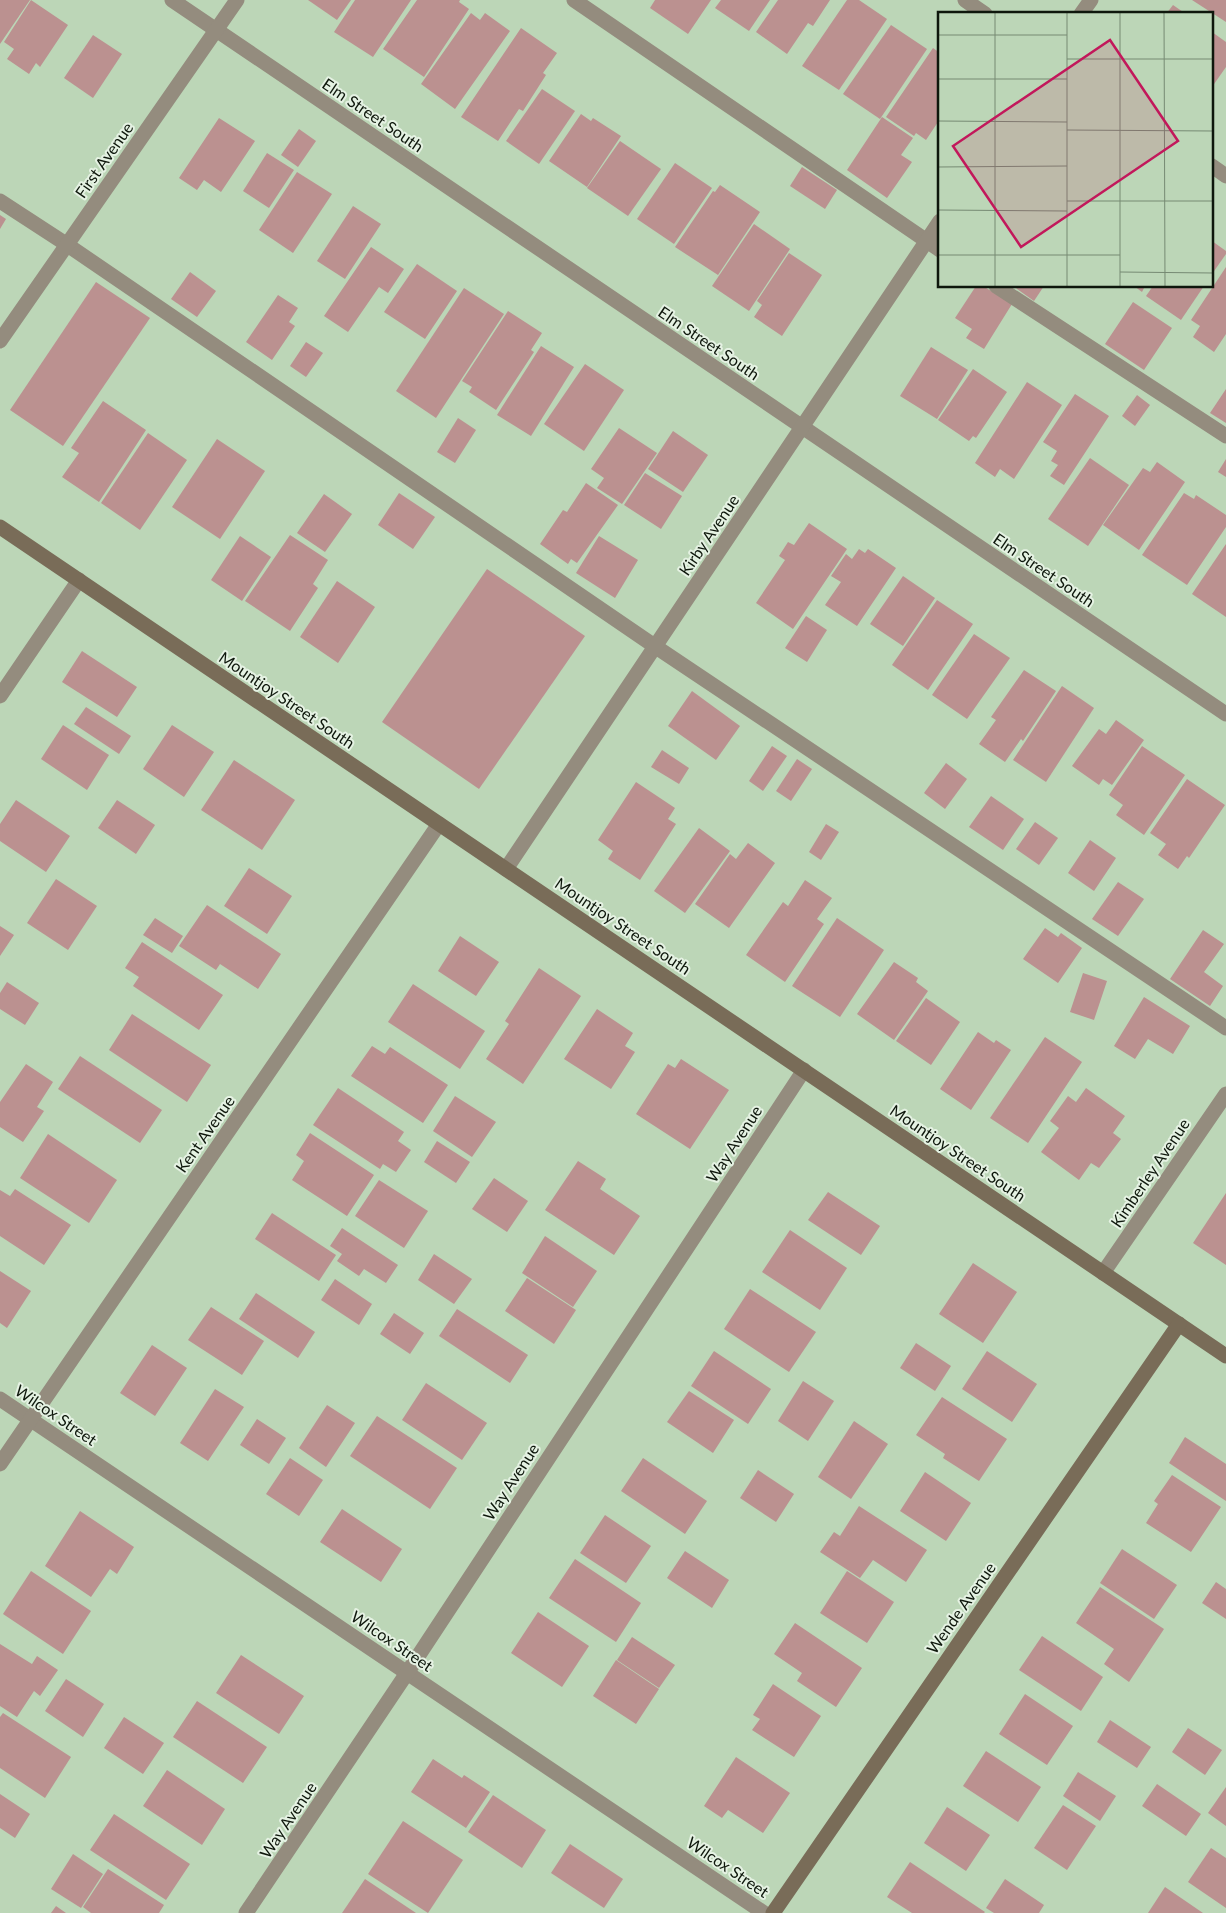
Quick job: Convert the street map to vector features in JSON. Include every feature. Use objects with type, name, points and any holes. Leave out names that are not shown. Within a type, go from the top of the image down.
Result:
[{"type":"street","name":"Elm Street South","points":[[172,0],[1226,714]]},
{"type":"street","name":"First Avenue","points":[[0,341],[237,0]]},
{"type":"street","points":[[574,0],[938,249]]},
{"type":"street","points":[[965,0],[982,12]]},
{"type":"street","points":[[1082,12],[1091,0]]},
{"type":"street","points":[[1214,167],[1226,176]]},
{"type":"street","points":[[0,201],[66,244],[656,647],[1226,1028]]},
{"type":"street","name":"Kirby Avenue","points":[[506,869],[938,224]]},
{"type":"street","points":[[999,288],[1226,436]]},
{"type":"street","name":"Mountjoy Street South","points":[[0,526],[1226,1356]]},
{"type":"street","points":[[0,696],[79,580]]},
{"type":"street","name":"Kent Avenue","points":[[0,1464],[439,824]]},
{"type":"street","name":"Way Avenue","points":[[246,1913],[407,1673],[804,1070]]},
{"type":"street","name":"Kimberley Avenue","points":[[1104,1272],[1226,1094]]},
{"type":"street","name":"Wende Avenue","points":[[773,1913],[1179,1324]]},
{"type":"street","name":"Wilcox Street","points":[[0,1399],[764,1913]]},
{"type":"building","points":[[0,0],[30,0],[0,44]]},
{"type":"building","points":[[31,0],[68,25],[40,67],[36,63],[29,74],[7,59],[14,49],[4,42]]},
{"type":"building","points":[[308,0],[351,0],[337,20]]},
{"type":"building","points":[[355,0],[411,0],[373,57],[334,32]]},
{"type":"building","points":[[417,0],[460,0],[459,2],[469,9],[424,77],[383,49]]},
{"type":"building","points":[[655,0],[711,0],[688,34],[650,8]]},
{"type":"building","points":[[721,0],[770,0],[749,31],[715,8]]},
{"type":"building","points":[[778,0],[830,0],[813,26],[808,23],[787,54],[756,32]]},
{"type":"building","points":[[847,0],[859,0],[887,19],[839,90],[802,66]]},
{"type":"building","points":[[1192,0],[1226,0],[1226,22],[1214,14],[1214,12],[1211,12]]},
{"type":"building","points":[[1173,5],[1183,12],[1168,12]]},
{"type":"building","points":[[471,13],[480,20],[485,13],[510,31],[455,109],[421,84]]},
{"type":"building","points":[[891,25],[927,49],[880,119],[843,94]]},
{"type":"building","points":[[521,28],[557,53],[543,73],[546,75],[523,111],[519,109],[498,141],[461,117]]},
{"type":"building","points":[[1214,33],[1226,42],[1226,67],[1214,84]]},
{"type":"building","points":[[93,35],[122,54],[93,98],[64,78]]},
{"type":"building","points":[[933,48],[938,52],[938,122],[926,140],[916,133],[914,136],[886,117]]},
{"type":"building","points":[[542,89],[575,111],[539,164],[506,141]]},
{"type":"building","points":[[581,114],[591,121],[593,118],[621,136],[587,187],[549,161]]},
{"type":"building","points":[[882,117],[913,138],[901,155],[912,162],[887,198],[847,170]]},
{"type":"building","points":[[219,118],[255,141],[221,192],[204,180],[197,190],[179,178]]},
{"type":"building","points":[[299,129],[316,141],[298,167],[281,155]]},
{"type":"building","points":[[620,141],[661,169],[628,216],[587,188]]},
{"type":"building","points":[[267,153],[294,170],[269,208],[243,191]]},
{"type":"building","points":[[675,163],[712,188],[674,244],[637,219]]},
{"type":"building","points":[[802,167],[837,190],[825,209],[790,186]]},
{"type":"building","points":[[297,172],[332,194],[293,253],[259,230]]},
{"type":"building","points":[[720,185],[760,212],[718,275],[675,247],[713,191],[715,192]]},
{"type":"building","points":[[353,206],[381,224],[345,279],[317,261]]},
{"type":"building","points":[[0,215],[6,219],[0,229]]},
{"type":"building","points":[[754,224],[790,249],[749,311],[712,286]]},
{"type":"building","points":[[1214,242],[1226,251],[1226,254],[1214,271]]},
{"type":"building","points":[[371,247],[404,269],[388,293],[379,287],[348,332],[324,316]]},
{"type":"building","points":[[789,253],[822,275],[782,336],[754,317],[762,305],[757,301]]},
{"type":"building","points":[[417,264],[457,291],[425,339],[384,312]]},
{"type":"building","points":[[1226,267],[1226,334],[1214,352],[1193,337],[1200,326],[1191,320],[1212,288],[1214,288]]},
{"type":"building","points":[[190,272],[216,291],[197,317],[171,299]]},
{"type":"building","points":[[96,282],[150,318],[63,446],[10,410]]},
{"type":"building","points":[[464,288],[504,314],[436,418],[396,391]]},
{"type":"building","points":[[975,288],[986,288],[1012,304],[984,349],[966,338],[972,329],[955,318]]},
{"type":"building","points":[[1016,288],[1043,288],[1034,301]]},
{"type":"building","points":[[1152,288],[1203,288],[1181,320],[1146,296]]},
{"type":"building","points":[[278,295],[298,308],[289,322],[295,326],[272,360],[246,342]]},
{"type":"building","points":[[1133,302],[1172,328],[1144,370],[1105,344]]},
{"type":"building","points":[[508,311],[542,333],[531,350],[534,352],[496,410],[469,392],[472,387],[462,381]]},
{"type":"building","points":[[306,342],[323,353],[306,377],[290,366]]},
{"type":"building","points":[[541,346],[574,367],[531,436],[497,415]]},
{"type":"building","points":[[931,347],[968,370],[937,419],[900,396]]},
{"type":"building","points":[[585,364],[624,390],[584,451],[544,424]]},
{"type":"building","points":[[973,369],[1007,392],[976,438],[973,436],[969,441],[938,420]]},
{"type":"building","points":[[1027,382],[1062,405],[1014,479],[1000,469],[995,477],[975,463]]},
{"type":"building","points":[[1226,389],[1226,423],[1210,413]]},
{"type":"building","points":[[1075,394],[1109,416],[1064,485],[1050,476],[1058,465],[1051,461],[1057,451],[1043,442]]},
{"type":"building","points":[[1137,395],[1150,405],[1135,426],[1122,416]]},
{"type":"building","points":[[103,401],[146,430],[99,502],[62,477],[79,453],[71,448]]},
{"type":"building","points":[[458,418],[476,430],[455,463],[437,452]]},
{"type":"building","points":[[619,428],[657,453],[622,504],[597,488],[604,478],[591,469]]},
{"type":"building","points":[[673,431],[708,455],[683,492],[648,469]]},
{"type":"building","points":[[148,433],[187,460],[140,530],[101,503]]},
{"type":"building","points":[[217,439],[265,471],[220,539],[172,507]]},
{"type":"building","points":[[1090,458],[1129,485],[1088,546],[1048,519]]},
{"type":"building","points":[[1226,459],[1226,477],[1218,472]]},
{"type":"building","points":[[1157,462],[1185,482],[1139,550],[1103,525],[1143,468],[1150,472]]},
{"type":"building","points":[[645,473],[682,496],[661,529],[624,505]]},
{"type":"building","points":[[586,483],[618,505],[577,563],[571,559],[568,564],[540,544],[563,510],[567,512]]},
{"type":"building","points":[[399,493],[435,517],[413,549],[378,525]]},
{"type":"building","points":[[1184,493],[1194,499],[1196,495],[1226,515],[1226,527],[1187,585],[1142,555]]},
{"type":"building","points":[[324,494],[352,514],[325,552],[297,533]]},
{"type":"building","points":[[809,523],[847,549],[793,629],[756,603],[785,560],[779,556],[788,542],[794,545]]},
{"type":"building","points":[[290,535],[328,560],[313,584],[318,588],[290,631],[245,601]]},
{"type":"building","points":[[240,536],[271,557],[242,601],[211,580]]},
{"type":"building","points":[[599,536],[638,560],[615,598],[576,573]]},
{"type":"building","points":[[1226,544],[1226,617],[1192,594]]},
{"type":"building","points":[[859,549],[865,553],[868,549],[896,568],[857,626],[825,605],[841,582],[831,576],[846,554],[852,559]]},
{"type":"building","points":[[487,569],[585,636],[479,789],[382,722]]},
{"type":"building","points":[[903,576],[935,598],[903,646],[870,624]]},
{"type":"building","points":[[337,581],[375,607],[338,663],[300,637]]},
{"type":"building","points":[[937,600],[973,624],[928,690],[892,665]]},
{"type":"building","points":[[806,616],[827,630],[807,662],[785,648]]},
{"type":"building","points":[[974,634],[1010,658],[967,719],[932,695]]},
{"type":"building","points":[[82,651],[137,687],[117,717],[62,682]]},
{"type":"building","points":[[1024,670],[1056,691],[1023,741],[1021,739],[1005,762],[979,744],[996,720],[991,717]]},
{"type":"building","points":[[1062,686],[1094,708],[1046,782],[1013,760]]},
{"type":"building","points":[[692,691],[740,726],[716,760],[668,726]]},
{"type":"building","points":[[86,707],[131,736],[119,754],[74,724]]},
{"type":"building","points":[[1116,720],[1144,740],[1112,785],[1103,779],[1099,785],[1072,766],[1099,729],[1106,734]]},
{"type":"building","points":[[63,725],[109,755],[87,790],[41,759]]},
{"type":"building","points":[[172,725],[214,752],[184,797],[143,769]]},
{"type":"building","points":[[772,746],[787,756],[763,791],[749,781]]},
{"type":"building","points":[[1142,746],[1185,775],[1144,835],[1116,815],[1123,805],[1109,795]]},
{"type":"building","points":[[662,750],[689,768],[679,784],[651,767]]},
{"type":"building","points":[[797,759],[812,769],[791,801],[776,791]]},
{"type":"building","points":[[234,760],[295,800],[262,850],[201,810]]},
{"type":"building","points":[[946,763],[967,779],[945,809],[924,793]]},
{"type":"building","points":[[1187,779],[1225,805],[1189,858],[1187,856],[1178,869],[1158,855],[1166,844],[1150,833]]},
{"type":"building","points":[[636,782],[675,808],[668,819],[676,824],[640,880],[608,859],[613,851],[598,840]]},
{"type":"building","points":[[991,796],[1024,819],[1003,850],[969,827]]},
{"type":"building","points":[[16,800],[70,836],[46,872],[0,841],[0,824]]},
{"type":"building","points":[[117,800],[155,825],[136,854],[98,828]]},
{"type":"building","points":[[1035,822],[1058,838],[1039,865],[1016,849]]},
{"type":"building","points":[[826,824],[839,832],[821,860],[809,852]]},
{"type":"building","points":[[699,828],[730,851],[685,913],[654,891]]},
{"type":"building","points":[[1090,840],[1116,858],[1094,891],[1068,873]]},
{"type":"building","points":[[748,843],[775,863],[729,928],[695,904],[730,854],[736,859]]},
{"type":"building","points":[[249,868],[292,896],[267,934],[224,906]]},
{"type":"building","points":[[56,879],[97,906],[68,950],[27,923]]},
{"type":"building","points":[[805,880],[832,898],[817,919],[824,924],[785,982],[746,955],[783,902],[788,906]]},
{"type":"building","points":[[1118,882],[1144,899],[1118,936],[1092,919]]},
{"type":"building","points":[[207,905],[281,954],[258,989],[220,964],[216,970],[179,946]]},
{"type":"building","points":[[155,918],[183,936],[172,953],[143,935]]},
{"type":"building","points":[[837,918],[884,950],[840,1017],[792,986]]},
{"type":"building","points":[[0,926],[14,935],[0,956]]},
{"type":"building","points":[[1045,928],[1058,937],[1061,933],[1082,948],[1058,983],[1023,959]]},
{"type":"building","points":[[1203,930],[1224,944],[1204,972],[1223,986],[1210,1006],[1170,979]]},
{"type":"building","points":[[460,936],[499,962],[476,996],[438,971]]},
{"type":"building","points":[[142,942],[223,995],[199,1030],[133,986],[139,977],[125,968]]},
{"type":"building","points":[[894,962],[918,978],[916,982],[928,991],[894,1040],[857,1014]]},
{"type":"building","points":[[539,968],[581,996],[523,1084],[486,1059],[509,1024],[505,1021]]},
{"type":"building","points":[[1083,973],[1107,981],[1094,1020],[1070,1012]]},
{"type":"building","points":[[7,982],[39,1003],[25,1025],[0,1009],[0,993]]},
{"type":"building","points":[[413,984],[485,1031],[460,1069],[388,1022]]},
{"type":"building","points":[[1144,997],[1190,1026],[1173,1054],[1148,1039],[1135,1059],[1114,1046]]},
{"type":"building","points":[[926,998],[960,1022],[931,1065],[896,1041]]},
{"type":"building","points":[[597,1009],[633,1033],[625,1046],[635,1052],[611,1089],[564,1059]]},
{"type":"building","points":[[132,1014],[211,1065],[187,1102],[109,1050]]},
{"type":"building","points":[[978,1032],[994,1043],[996,1040],[1011,1050],[971,1110],[940,1089]]},
{"type":"building","points":[[1045,1037],[1082,1062],[1028,1143],[990,1118]]},
{"type":"building","points":[[372,1046],[385,1054],[390,1047],[448,1085],[423,1123],[351,1076]]},
{"type":"building","points":[[80,1056],[162,1110],[140,1143],[58,1089]]},
{"type":"building","points":[[681,1059],[729,1090],[690,1149],[636,1114],[668,1064],[675,1068]]},
{"type":"building","points":[[26,1064],[53,1082],[37,1107],[44,1111],[23,1142],[0,1127],[0,1102]]},
{"type":"building","points":[[338,1088],[404,1132],[398,1141],[411,1150],[396,1172],[383,1164],[380,1169],[313,1125]]},
{"type":"building","points":[[1086,1088],[1125,1116],[1113,1133],[1121,1139],[1099,1168],[1091,1163],[1079,1180],[1041,1152],[1059,1128],[1050,1121],[1068,1096],[1076,1102]]},
{"type":"building","points":[[455,1096],[496,1122],[472,1157],[433,1131]]},
{"type":"building","points":[[310,1133],[374,1175],[347,1216],[292,1180],[304,1161],[296,1155]]},
{"type":"building","points":[[48,1134],[117,1180],[89,1223],[20,1178]]},
{"type":"building","points":[[437,1141],[470,1162],[456,1183],[424,1162]]},
{"type":"building","points":[[578,1161],[606,1179],[600,1189],[640,1216],[614,1255],[545,1210]]},
{"type":"building","points":[[494,1178],[528,1201],[507,1232],[472,1209]]},
{"type":"building","points":[[379,1180],[428,1211],[404,1248],[355,1216]]},
{"type":"building","points":[[15,1189],[71,1225],[44,1265],[0,1236],[0,1190],[10,1196]]},
{"type":"building","points":[[828,1192],[880,1226],[861,1255],[808,1220]]},
{"type":"building","points":[[1226,1193],[1226,1265],[1193,1243]]},
{"type":"building","points":[[272,1213],[336,1255],[319,1281],[255,1239]]},
{"type":"building","points":[[342,1228],[398,1265],[386,1283],[364,1269],[359,1276],[337,1261],[342,1254],[330,1246]]},
{"type":"building","points":[[790,1230],[847,1268],[820,1310],[762,1272]]},
{"type":"building","points":[[545,1236],[597,1271],[573,1307],[522,1273]]},
{"type":"building","points":[[434,1254],[472,1279],[454,1304],[418,1280]]},
{"type":"building","points":[[973,1263],[1017,1292],[983,1343],[939,1314]]},
{"type":"building","points":[[0,1271],[31,1291],[7,1328],[0,1323]]},
{"type":"building","points":[[527,1278],[576,1310],[554,1344],[505,1311]]},
{"type":"building","points":[[335,1279],[372,1304],[359,1325],[321,1300]]},
{"type":"building","points":[[750,1289],[816,1332],[789,1372],[724,1329]]},
{"type":"building","points":[[256,1293],[315,1332],[298,1358],[239,1319]]},
{"type":"building","points":[[211,1307],[264,1341],[242,1375],[188,1340]]},
{"type":"building","points":[[457,1309],[528,1355],[510,1383],[439,1336]]},
{"type":"building","points":[[394,1313],[424,1333],[410,1354],[380,1334]]},
{"type":"building","points":[[916,1343],[951,1366],[935,1391],[900,1368]]},
{"type":"building","points":[[152,1345],[187,1368],[155,1416],[120,1393]]},
{"type":"building","points":[[714,1351],[771,1389],[748,1424],[691,1386]]},
{"type":"building","points":[[987,1351],[1037,1384],[1012,1422],[962,1389]]},
{"type":"building","points":[[803,1381],[834,1401],[808,1441],[778,1421]]},
{"type":"building","points":[[426,1383],[487,1423],[462,1460],[402,1420]]},
{"type":"building","points":[[215,1389],[244,1407],[208,1461],[180,1443]]},
{"type":"building","points":[[689,1391],[734,1420],[713,1453],[667,1422]]},
{"type":"building","points":[[942,1397],[1007,1439],[979,1481],[943,1458],[945,1454],[916,1435]]},
{"type":"building","points":[[327,1405],[355,1423],[326,1467],[299,1448]]},
{"type":"building","points":[[377,1416],[457,1468],[430,1509],[350,1456]]},
{"type":"building","points":[[257,1419],[286,1438],[269,1464],[240,1445]]},
{"type":"building","points":[[854,1421],[888,1444],[851,1499],[818,1477]]},
{"type":"building","points":[[1185,1437],[1226,1464],[1226,1501],[1169,1463]]},
{"type":"building","points":[[290,1458],[323,1480],[299,1516],[266,1494]]},
{"type":"building","points":[[643,1458],[707,1501],[685,1534],[621,1491]]},
{"type":"building","points":[[758,1470],[794,1494],[776,1522],[740,1498]]},
{"type":"building","points":[[925,1472],[971,1503],[946,1541],[900,1511]]},
{"type":"building","points":[[1172,1475],[1221,1507],[1191,1552],[1146,1523],[1158,1504],[1154,1501]]},
{"type":"building","points":[[859,1506],[927,1550],[906,1582],[873,1560],[860,1578],[820,1552],[834,1532],[840,1536]]},
{"type":"building","points":[[342,1509],[402,1549],[381,1582],[320,1542]]},
{"type":"building","points":[[80,1511],[134,1547],[117,1574],[110,1569],[91,1597],[45,1566]]},
{"type":"building","points":[[605,1515],[651,1546],[626,1583],[580,1553]]},
{"type":"building","points":[[1122,1549],[1177,1585],[1154,1619],[1100,1583]]},
{"type":"building","points":[[685,1551],[729,1580],[712,1608],[667,1578]]},
{"type":"building","points":[[575,1559],[641,1603],[616,1642],[549,1598]]},
{"type":"building","points":[[31,1571],[91,1611],[63,1654],[3,1614]]},
{"type":"building","points":[[847,1571],[894,1602],[867,1643],[820,1613]]},
{"type":"building","points":[[1216,1582],[1226,1589],[1226,1619],[1202,1603]]},
{"type":"building","points":[[1100,1587],[1164,1629],[1129,1682],[1104,1664],[1114,1649],[1076,1623]]},
{"type":"building","points":[[538,1612],[589,1646],[562,1687],[511,1653]]},
{"type":"building","points":[[795,1623],[862,1668],[836,1707],[797,1681],[802,1673],[774,1654]]},
{"type":"building","points":[[1042,1636],[1103,1677],[1081,1711],[1019,1670]]},
{"type":"building","points":[[632,1637],[675,1665],[659,1688],[617,1660]]},
{"type":"building","points":[[0,1644],[32,1664],[37,1656],[58,1670],[40,1696],[34,1691],[17,1717],[0,1706]]},
{"type":"building","points":[[241,1655],[304,1696],[279,1734],[216,1693]]},
{"type":"building","points":[[616,1660],[659,1689],[636,1724],[593,1696]]},
{"type":"building","points":[[66,1679],[104,1704],[83,1737],[45,1711]]},
{"type":"building","points":[[773,1684],[821,1716],[794,1757],[752,1730],[760,1719],[753,1715]]},
{"type":"building","points":[[1025,1694],[1073,1726],[1047,1765],[999,1734]]},
{"type":"building","points":[[197,1701],[267,1747],[243,1783],[173,1737]]},
{"type":"building","points":[[3,1713],[71,1757],[45,1798],[0,1768],[0,1717]]},
{"type":"building","points":[[124,1717],[164,1743],[143,1774],[104,1748]]},
{"type":"building","points":[[1110,1720],[1151,1747],[1137,1768],[1097,1742]]},
{"type":"building","points":[[1188,1728],[1222,1750],[1205,1775],[1172,1752]]},
{"type":"building","points":[[986,1751],[1041,1787],[1018,1822],[963,1786]]},
{"type":"building","points":[[736,1757],[790,1793],[763,1833],[728,1810],[722,1818],[704,1806]]},
{"type":"building","points":[[433,1759],[462,1778],[464,1775],[490,1792],[466,1828],[411,1792]]},
{"type":"building","points":[[167,1770],[225,1809],[202,1845],[143,1806]]},
{"type":"building","points":[[1078,1772],[1116,1796],[1100,1821],[1063,1796]]},
{"type":"building","points":[[1157,1784],[1201,1814],[1186,1836],[1142,1806]]},
{"type":"building","points":[[1226,1787],[1226,1826],[1208,1813]]},
{"type":"building","points":[[0,1794],[30,1814],[15,1838],[0,1828]]},
{"type":"building","points":[[493,1795],[546,1830],[522,1868],[468,1832]]},
{"type":"building","points":[[1063,1805],[1096,1826],[1067,1870],[1034,1848]]},
{"type":"building","points":[[947,1807],[990,1835],[966,1871],[924,1843]]},
{"type":"building","points":[[114,1814],[190,1864],[166,1900],[90,1850]]},
{"type":"building","points":[[403,1821],[463,1860],[428,1913],[368,1874]]},
{"type":"building","points":[[570,1844],[623,1879],[604,1908],[551,1873]]},
{"type":"building","points":[[1211,1848],[1226,1858],[1226,1908],[1188,1882]]},
{"type":"building","points":[[73,1854],[103,1874],[81,1908],[51,1889]]},
{"type":"building","points":[[910,1862],[985,1912],[912,1913],[887,1897]]},
{"type":"building","points":[[108,1869],[164,1905],[159,1913],[91,1913],[83,1907]]},
{"type":"building","points":[[365,1879],[416,1913],[342,1913]]},
{"type":"building","points":[[1005,1879],[1044,1905],[1039,1913],[994,1913],[986,1908]]},
{"type":"building","points":[[1165,1887],[1203,1913],[1148,1913]]},
{"type":"building","points":[[56,1906],[66,1913],[51,1913]]}]
